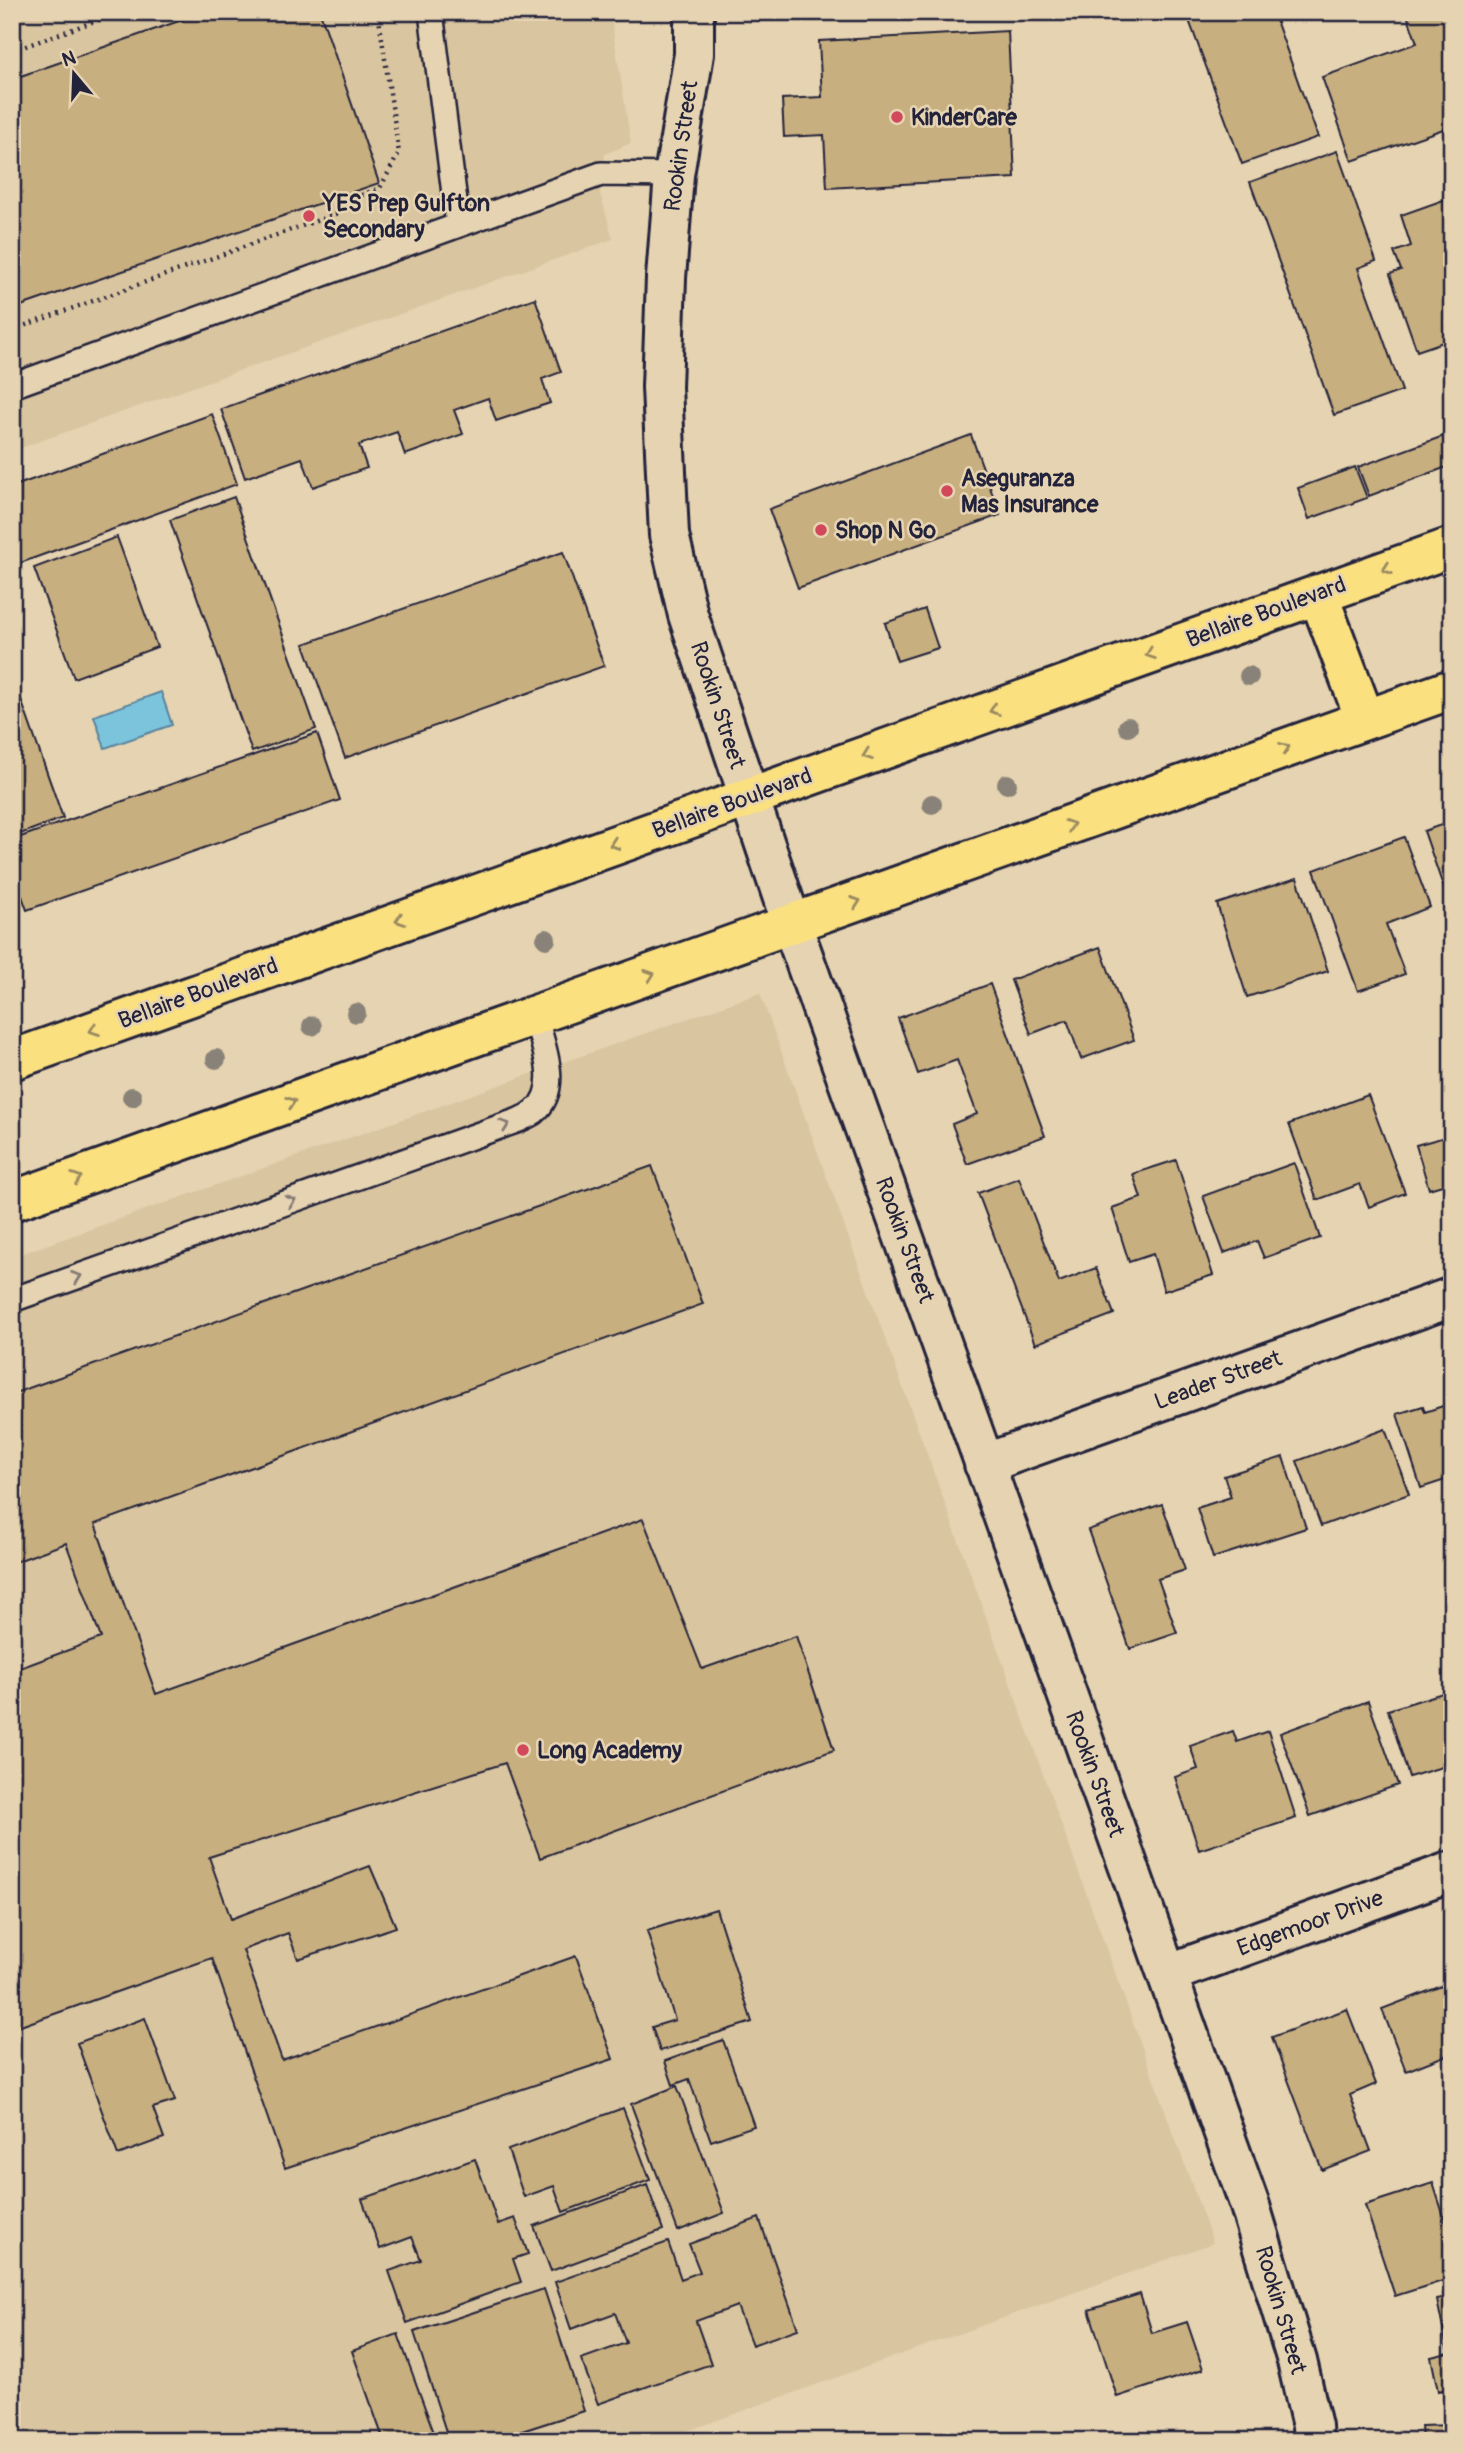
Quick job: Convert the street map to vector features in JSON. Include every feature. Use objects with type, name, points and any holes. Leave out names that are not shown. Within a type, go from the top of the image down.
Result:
[{"type":"main road","name":"Bellaire Boulevard","points":[[12,1060],[1452,547]]},
{"type":"main road","points":[[1318,594],[1366,719]]},
{"type":"main road","points":[[12,1201],[1452,689]]},
{"type":"street","name":"Rookin Street","points":[[694,12],[694,54],[674,175],[666,278],[662,387],[669,536],[688,615],[792,925],[1250,2206],[1297,2361],[1313,2441]]},
{"type":"street","name":"Leader Street","points":[[984,1464],[1452,1297]]},
{"type":"street","name":"Edgemoor Drive","points":[[1167,1974],[1452,1871]]},
{"type":"lane","points":[[431,12],[458,225]]},
{"type":"lane","points":[[12,386],[601,174],[674,175]]},
{"type":"lane","points":[[12,1300],[519,1120],[534,1112],[546,1096],[549,1067],[535,1016]]},
{"type":"path","points":[[12,51],[120,12]]},
{"type":"path","points":[[12,330],[341,212],[346,201],[380,188],[399,153],[378,12]]},
{"type":"shaded area","name":"YES Prep Gulfton Secondary","points":[[12,12],[610,12],[631,143],[605,154],[600,193],[613,239],[12,451]]},
{"type":"shaded area","name":"Long Academy","points":[[760,993],[1213,2243],[659,2441],[12,2441],[12,1257]]},
{"type":"water","points":[[161,692],[172,725],[105,748],[94,716]]},
{"type":"building","points":[[205,12],[320,12],[379,183],[12,309],[12,79]]},
{"type":"building","points":[[1186,12],[1273,12],[1318,137],[1242,164]]},
{"type":"building","points":[[1406,12],[1452,12],[1452,126],[1352,161],[1322,77],[1417,43]]},
{"type":"building","name":"KinderCare","points":[[1008,31],[1015,178],[827,188],[824,135],[784,137],[782,99],[822,97],[819,41]]},
{"type":"building","points":[[1337,151],[1376,261],[1358,268],[1402,391],[1334,415],[1250,182]]},
{"type":"building","points":[[1452,197],[1452,339],[1417,351],[1390,274],[1401,270],[1394,252],[1411,246],[1401,215]]},
{"type":"building","points":[[535,298],[561,372],[542,379],[550,403],[496,421],[488,398],[454,410],[463,434],[405,455],[397,432],[359,445],[367,468],[313,487],[302,458],[245,478],[221,409]]},
{"type":"building","points":[[212,414],[237,484],[12,566],[12,487]]},
{"type":"building","points":[[1452,433],[1452,465],[1369,496],[1358,467]]},
{"type":"building","points":[[971,435],[1000,515],[798,588],[769,509]]},
{"type":"building","points":[[1355,467],[1367,498],[1309,519],[1298,488]]},
{"type":"building","points":[[234,497],[316,729],[252,752],[170,520]]},
{"type":"building","points":[[117,537],[157,647],[74,678],[34,568]]},
{"type":"building","points":[[563,552],[604,666],[345,758],[304,644]]},
{"type":"building","points":[[925,609],[938,648],[897,661],[885,623]]},
{"type":"building","points":[[12,674],[63,818],[12,837]]},
{"type":"building","points":[[317,733],[340,800],[27,910],[12,868],[12,840]]},
{"type":"building","points":[[1452,821],[1452,912],[1424,831]]},
{"type":"building","points":[[1404,837],[1430,907],[1386,924],[1405,974],[1358,991],[1314,870]]},
{"type":"building","points":[[1297,878],[1328,971],[1247,997],[1217,904]]},
{"type":"building","points":[[1100,947],[1134,1040],[1081,1059],[1067,1020],[1031,1034],[1011,980]]},
{"type":"building","points":[[990,984],[1045,1136],[967,1164],[952,1124],[977,1114],[957,1060],[918,1074],[898,1018]]},
{"type":"building","points":[[1368,1095],[1405,1193],[1369,1207],[1360,1184],[1317,1200],[1289,1124]]},
{"type":"building","points":[[1452,1135],[1452,1182],[1429,1189],[1416,1145]]},
{"type":"building","points":[[1176,1160],[1213,1275],[1164,1291],[1153,1254],[1129,1262],[1112,1208],[1141,1198],[1133,1174]]},
{"type":"building","points":[[1294,1163],[1320,1238],[1264,1258],[1257,1241],[1224,1253],[1203,1196]]},
{"type":"building","points":[[652,1166],[703,1304],[95,1524],[156,1694],[643,1519],[702,1669],[796,1636],[834,1750],[540,1858],[505,1763],[209,1857],[231,1919],[370,1866],[396,1927],[298,1959],[288,1933],[243,1950],[282,2060],[576,1956],[613,2059],[285,2168],[212,1958],[12,2029],[12,1671],[101,1638],[66,1543],[12,1563],[12,1394]]},
{"type":"building","points":[[1019,1178],[1059,1282],[1096,1268],[1114,1314],[1035,1344],[978,1193]]},
{"type":"building","points":[[1452,1403],[1451,1500],[1445,1480],[1421,1488],[1397,1414],[1423,1406],[1425,1412]]},
{"type":"building","points":[[1385,1429],[1409,1494],[1321,1526],[1297,1461]]},
{"type":"building","points":[[1283,1457],[1306,1528],[1213,1558],[1197,1508],[1231,1497],[1224,1476]]},
{"type":"building","points":[[1162,1504],[1185,1570],[1158,1579],[1177,1633],[1130,1649],[1088,1530]]},
{"type":"building","points":[[1452,1690],[1452,1764],[1409,1777],[1388,1710]]},
{"type":"building","points":[[1368,1701],[1398,1785],[1310,1816],[1280,1733]]},
{"type":"building","points":[[1233,1731],[1237,1742],[1268,1731],[1296,1818],[1199,1850],[1175,1777],[1198,1769],[1190,1746]]},
{"type":"building","points":[[716,1909],[752,2022],[660,2051],[652,2027],[675,2020],[647,1931]]},
{"type":"building","points":[[1452,1982],[1452,2053],[1406,2071],[1382,2009]]},
{"type":"building","points":[[1347,2009],[1376,2084],[1350,2095],[1371,2151],[1322,2170],[1272,2037]]},
{"type":"building","points":[[145,2018],[175,2101],[153,2108],[164,2138],[118,2155],[77,2043]]},
{"type":"building","points":[[723,2040],[754,2126],[711,2141],[689,2079],[673,2085],[665,2061]]},
{"type":"building","points":[[677,2086],[724,2213],[678,2231],[631,2104]]},
{"type":"building","points":[[623,2108],[650,2180],[563,2212],[554,2186],[524,2197],[508,2150]]},
{"type":"building","points":[[475,2159],[498,2224],[515,2218],[528,2254],[513,2259],[521,2282],[407,2323],[389,2271],[421,2260],[412,2237],[380,2249],[362,2199]]},
{"type":"building","points":[[1433,2183],[1452,2241],[1452,2278],[1395,2296],[1365,2205]]},
{"type":"building","points":[[647,2185],[663,2230],[551,2271],[534,2226]]},
{"type":"building","points":[[759,2218],[798,2329],[752,2345],[737,2306],[696,2321],[711,2364],[598,2404],[581,2359],[626,2343],[615,2313],[571,2329],[555,2282],[668,2242],[681,2279],[700,2272],[689,2244]]},
{"type":"building","points":[[544,2289],[584,2411],[491,2441],[449,2441],[414,2332]]},
{"type":"building","points":[[1140,2294],[1152,2333],[1187,2322],[1203,2369],[1117,2397],[1089,2310]]},
{"type":"building","points":[[1452,2297],[1452,2388],[1438,2391],[1431,2357],[1448,2353],[1437,2300]]},
{"type":"building","points":[[398,2334],[437,2441],[384,2441],[352,2351]]},
{"type":"building","points":[[1452,2425],[1452,2441],[1422,2441],[1421,2426]]},
{"type":"place","name":"KinderCare","points":[[897,117]]},
{"type":"place","name":"YES Prep Gulfton Secondary","points":[[309,216]]},
{"type":"place","name":"Aseguranza Mas Insurance","points":[[947,491]]},
{"type":"place","name":"Shop N Go","points":[[821,530]]},
{"type":"place","name":"Long Academy","points":[[523,1750]]}]
